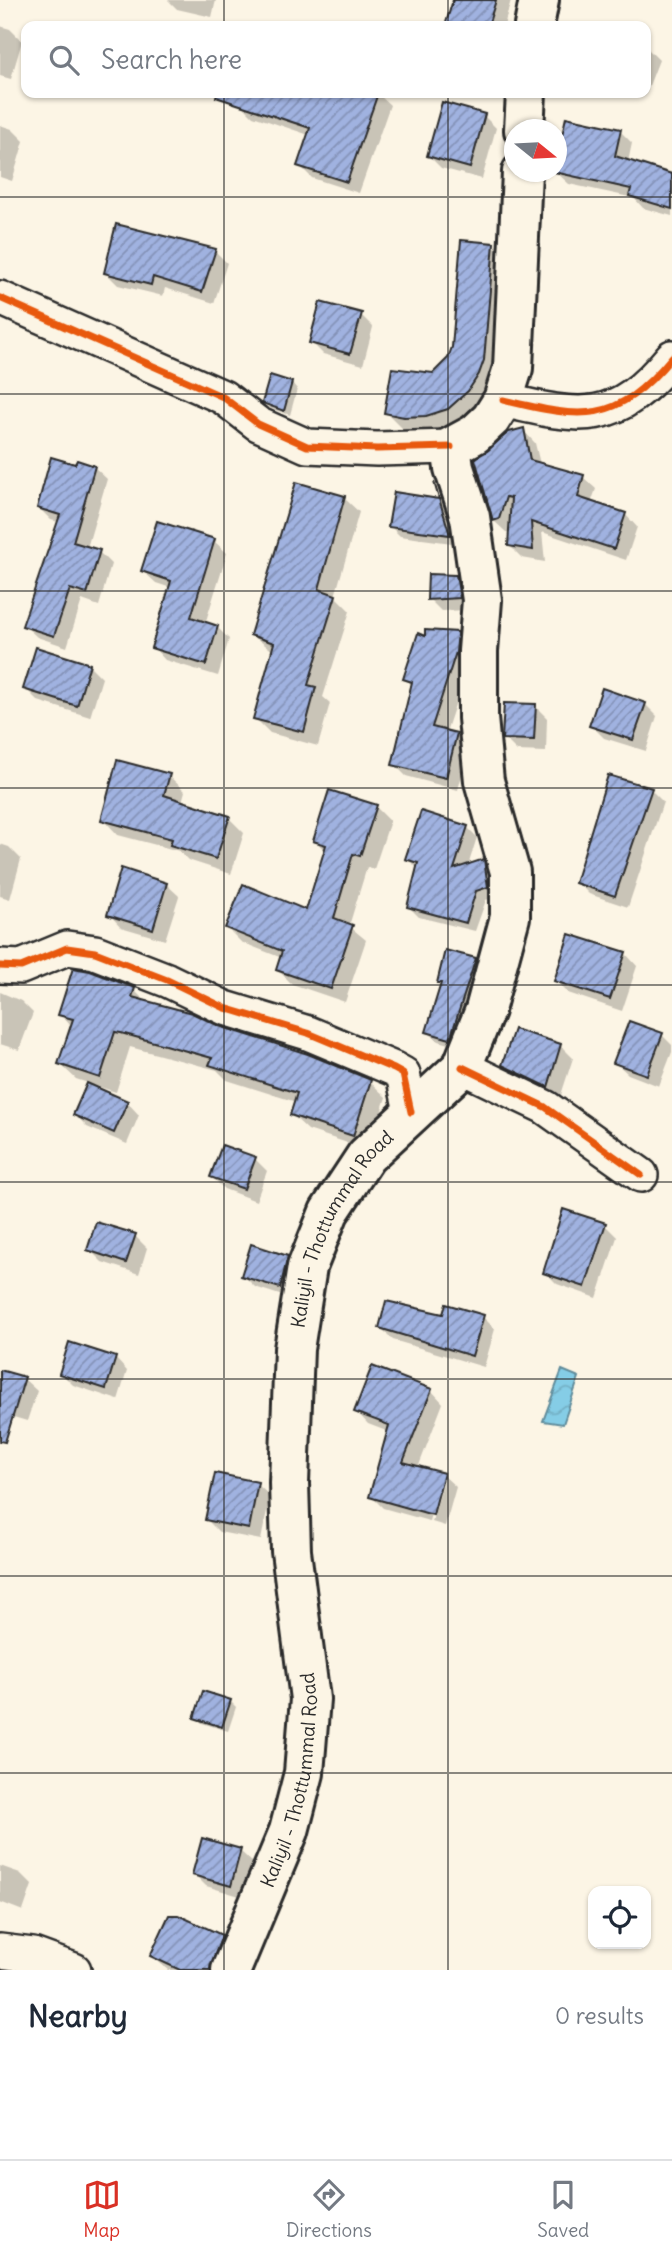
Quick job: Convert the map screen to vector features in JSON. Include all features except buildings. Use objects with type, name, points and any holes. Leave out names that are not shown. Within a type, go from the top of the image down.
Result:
[{"type":"main road","points":[[535,21],[539,0]]},
{"type":"main road","points":[[525,119],[526,98]]},
{"type":"main road","points":[[451,447],[475,434],[491,419],[503,400],[513,368],[522,182]]},
{"type":"main road","name":"Kaliyil - Thottummal Road","points":[[230,1970],[289,1831],[304,1773],[310,1699],[290,1551],[289,1483],[294,1349],[307,1267],[330,1212],[366,1156],[462,1067],[485,1010],[509,917],[510,872],[484,781],[478,718],[478,651],[482,600],[470,517],[454,468],[451,447]]},
{"type":"street","points":[[0,298],[223,397],[258,424],[307,446],[377,449],[451,447]]},
{"type":"street","points":[[503,400],[565,415],[603,413],[653,380],[672,357]]},
{"type":"street","points":[[0,966],[21,967],[67,948],[95,952],[131,965],[225,1008],[308,1033],[394,1069],[403,1074],[411,1112]]},
{"type":"street","points":[[462,1067],[545,1107],[641,1175]]},
{"type":"street","points":[[0,1951],[33,1955],[74,1970]]},
{"type":"water","points":[[562,1370],[579,1377],[563,1424],[543,1421]]},
{"type":"cycle path","points":[[0,298],[223,397],[258,424],[307,446],[377,449],[451,447]]},
{"type":"cycle path","points":[[503,400],[555,411],[596,411],[615,406],[633,396],[672,357]]},
{"type":"cycle path","points":[[0,966],[21,967],[67,948],[95,952],[167,980],[225,1008],[308,1033],[394,1069],[403,1074],[411,1112]]},
{"type":"cycle path","points":[[462,1067],[545,1107],[641,1175]]}]
